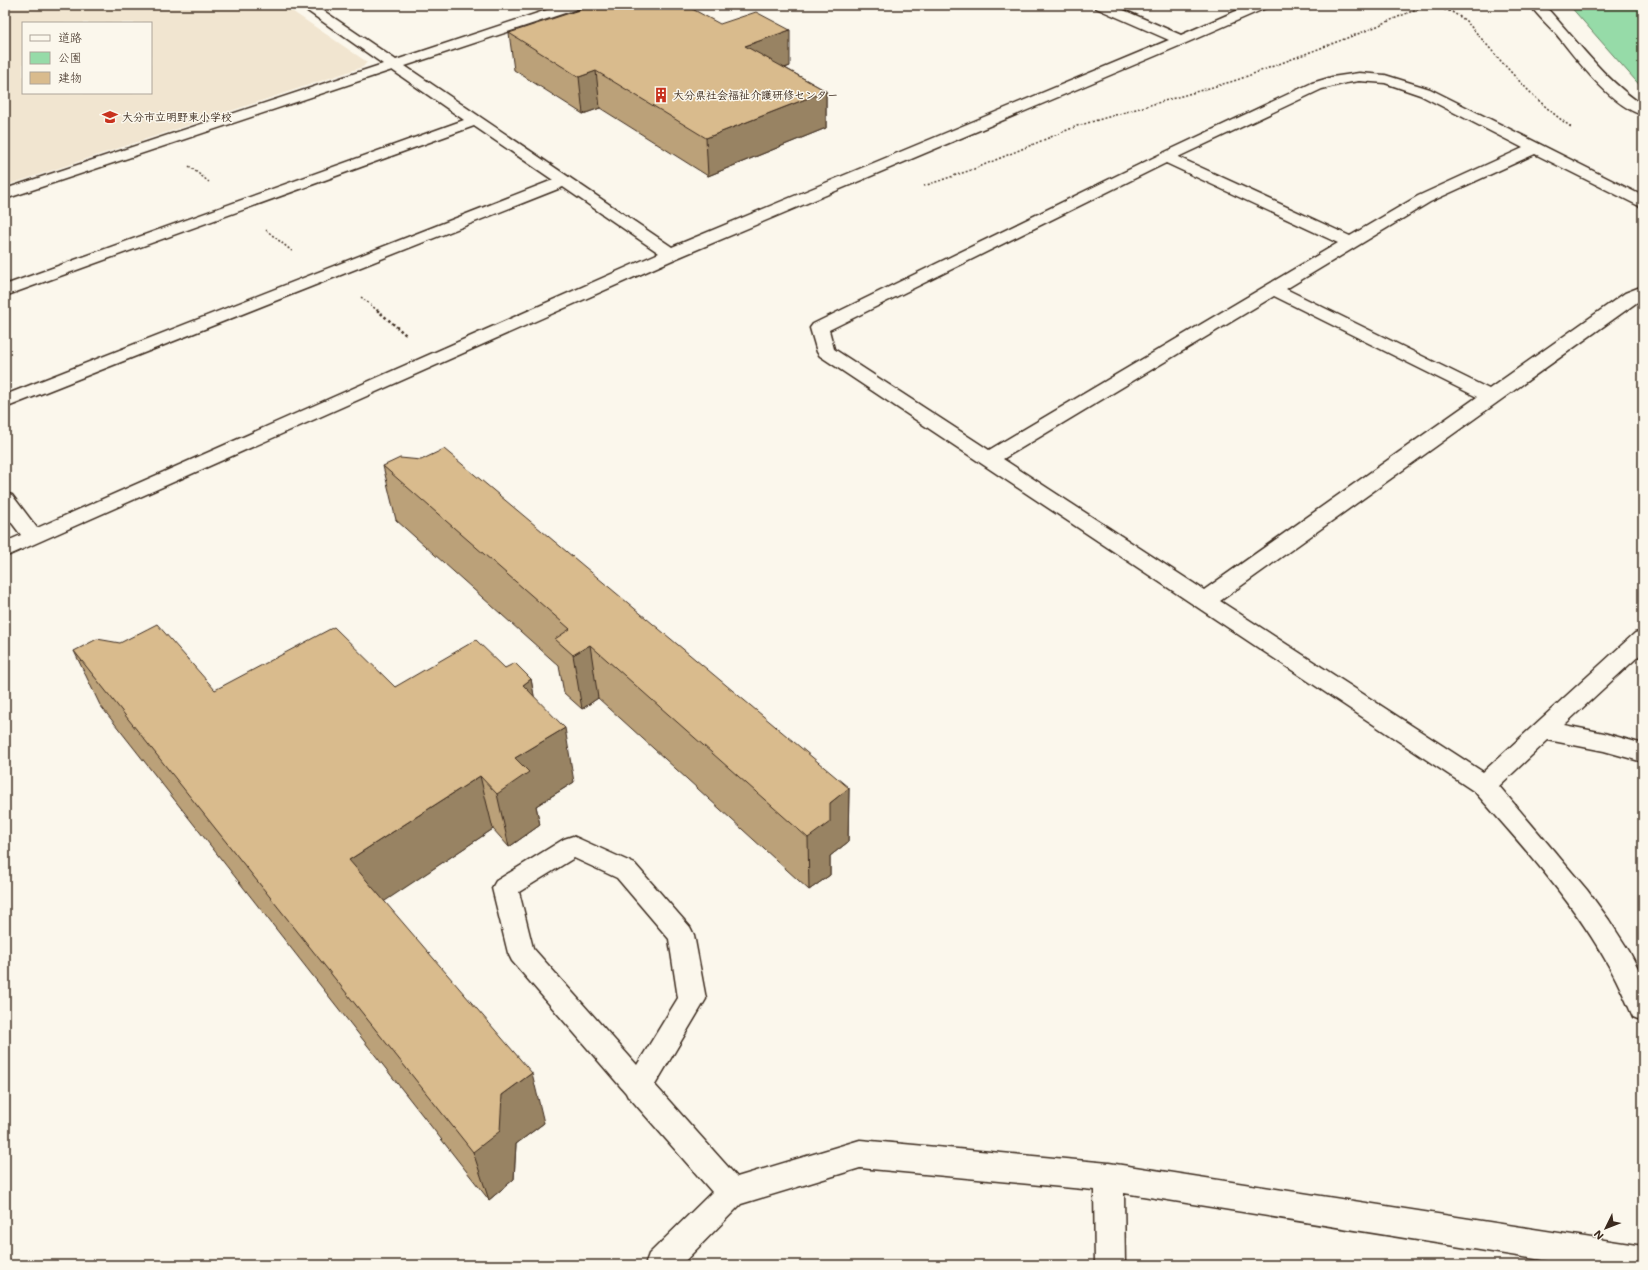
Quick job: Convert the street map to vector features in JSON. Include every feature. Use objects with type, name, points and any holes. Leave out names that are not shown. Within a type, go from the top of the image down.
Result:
[{"type":"street","points":[[306,5],[671,254]]},
{"type":"street","points":[[1101,5],[1181,40]]},
{"type":"street","points":[[5,550],[671,254],[1261,5]]},
{"type":"street","points":[[1537,5],[1607,84],[1627,102],[1643,111]]},
{"type":"street","points":[[5,194],[394,65],[563,6]]},
{"type":"street","points":[[1643,202],[1420,90],[1396,80],[1380,77],[1362,77],[1332,81],[1317,86],[1166,157],[819,328],[826,352],[1484,785],[1527,833],[1594,919],[1616,953],[1636,990],[1643,1009]]},
{"type":"street","points":[[5,291],[475,120]]},
{"type":"street","points":[[989,459],[1424,199],[1535,148]]},
{"type":"street","points":[[1166,157],[1351,242]]},
{"type":"street","points":[[5,402],[565,181]]},
{"type":"street","points":[[1274,289],[1491,397]]},
{"type":"street","points":[[1204,601],[1631,297],[1643,291]]},
{"type":"street","points":[[5,500],[33,537]]},
{"type":"street","points":[[1484,785],[1643,639]]},
{"type":"street","points":[[1544,730],[1604,742],[1643,753]]},
{"type":"street","points":[[638,1088],[692,999],[682,935],[626,871],[573,846],[505,888],[521,953],[638,1088],[732,1193]]},
{"type":"street","points":[[660,1265],[732,1193],[860,1154],[1109,1177],[1643,1261]]},
{"type":"street","points":[[1109,1177],[1110,1265]]},
{"type":"path","points":[[923,186],[974,169],[1077,126],[1237,80],[1368,30],[1428,5],[1452,12],[1465,20],[1533,98],[1556,118],[1573,128]]},
{"type":"path","points":[[332,273],[433,359]]},
{"type":"shaded area","name":"大分市立明野東小学校","points":[[5,5],[283,5],[367,62],[363,67],[5,186]]},
{"type":"green space","points":[[1569,5],[1643,5],[1643,89]]},
{"type":"building","points":[[594,5],[685,5],[720,24],[756,12],[790,30],[745,46],[826,91],[706,138],[596,71],[579,77],[509,33]]},
{"type":"building","points":[[444,449],[849,788],[830,803],[830,822],[808,838],[590,645],[573,655],[555,639],[570,629],[383,466],[400,458],[421,460]]},
{"type":"building","points":[[157,624],[215,690],[334,627],[395,687],[476,640],[505,668],[515,663],[531,679],[523,685],[565,728],[515,758],[529,772],[497,794],[480,776],[349,860],[532,1073],[502,1095],[500,1131],[473,1152],[74,651],[97,639],[120,643]]},
{"type":"place","name":"大分県社会福祉介護研修センター","points":[[661,95]]},
{"type":"place","name":"大分市立明野東小学校","points":[[110,117]]}]
